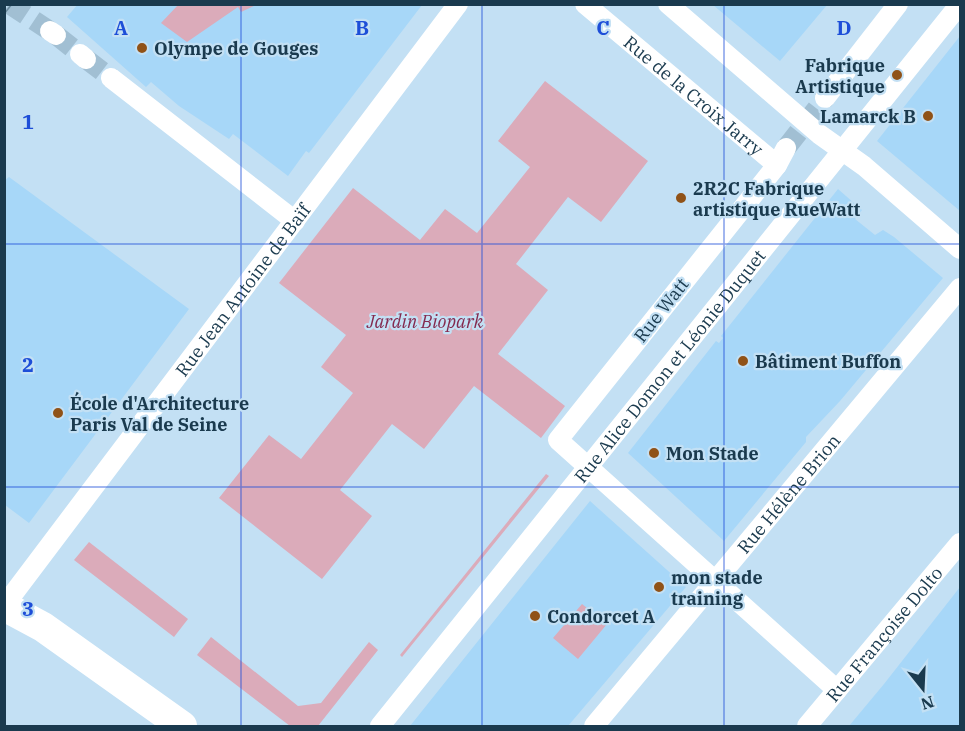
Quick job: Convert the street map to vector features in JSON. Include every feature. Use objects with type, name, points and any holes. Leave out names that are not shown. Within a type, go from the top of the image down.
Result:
[{"type":"main road","points":[[4,606],[43,627],[182,726]]},
{"type":"street","name":"Rue Jean Antoine de Baïf","points":[[4,606],[197,347],[458,4]]},
{"type":"street","name":"Rue de la Croix Jarry","points":[[585,4],[781,156]]},
{"type":"street","points":[[668,4],[819,134],[864,166],[960,249]]},
{"type":"street","points":[[825,98],[898,4]]},
{"type":"street","name":"Rue Alice Domon et Léonie Duquet","points":[[380,726],[960,4]]},
{"type":"street","points":[[111,78],[295,221]]},
{"type":"street","name":"Rue Watt","points":[[589,465],[558,440],[781,156]]},
{"type":"street","name":"Rue Hélène Brion","points":[[594,726],[960,288]]},
{"type":"street","points":[[589,465],[837,690]]},
{"type":"street","name":"Rue Françoise Dolto","points":[[807,726],[960,543]]},
{"type":"shaded area","points":[[78,4],[422,5],[309,153],[306,151],[288,176],[233,134],[229,139],[179,106],[151,82],[146,87],[67,17]]},
{"type":"shaded area","points":[[713,5],[827,5],[780,61]]},
{"type":"shaded area","name":"Lamarck B","points":[[960,36],[960,211],[877,141]]},
{"type":"shaded area","name":"École d'Architecture Paris Val de Seine","points":[[9,177],[189,309],[29,523],[5,505],[4,181]]},
{"type":"shaded area","name":"Bâtiment Buffon","points":[[838,189],[862,210],[855,219],[875,235],[883,230],[894,237],[943,278],[840,401],[806,437],[806,442],[724,541],[628,453],[716,341],[719,343],[723,338],[721,336]]},
{"type":"shaded area","name":"Condorcet A","points":[[590,501],[686,587],[568,726],[410,726]]},
{"type":"shaded area","points":[[960,587],[960,726],[849,726],[884,684]]},
{"type":"green space","points":[[178,5],[256,5],[241,12],[238,7],[187,42],[161,23]]},
{"type":"green space","name":"Jardin Biopark","points":[[545,81],[648,161],[601,222],[568,197],[516,264],[548,290],[498,354],[565,406],[541,438],[474,386],[424,449],[392,424],[340,490],[372,516],[322,579],[219,498],[269,435],[301,459],[353,393],[321,367],[346,335],[279,283],[353,188],[420,240],[445,209],[477,233],[530,167],[498,141]]},
{"type":"green space","points":[[546,474],[549,476],[402,657],[400,655]]},
{"type":"green space","points":[[89,542],[188,619],[174,637],[74,560]]},
{"type":"green space","points":[[582,604],[607,624],[578,659],[553,638]]},
{"type":"green space","points":[[211,637],[298,706],[321,703],[369,642],[378,650],[318,726],[290,726],[197,655]]},
{"type":"tunnel","points":[[9,4],[50,31]]},
{"type":"tunnel","points":[[56,35],[80,54]]},
{"type":"tunnel","points":[[86,59],[111,78]]},
{"type":"tunnel","points":[[786,148],[825,98]]},
{"type":"tram line","points":[[4,14],[12,4]]},
{"type":"place","name":"Olympe de Gouges","points":[[142,48]]},
{"type":"place","name":"Fabrique Artistique","points":[[897,75]]},
{"type":"place","name":"Lamarck B","points":[[928,116]]},
{"type":"place","name":"2R2C Fabrique artistique RueWatt","points":[[681,198]]},
{"type":"place","name":"Bâtiment Buffon","points":[[743,361]]},
{"type":"place","name":"École d'Architecture Paris Val de Seine","points":[[58,413]]},
{"type":"place","name":"Mon Stade","points":[[654,453]]},
{"type":"place","name":"mon stade training","points":[[659,587]]},
{"type":"place","name":"Condorcet A","points":[[535,616]]}]
